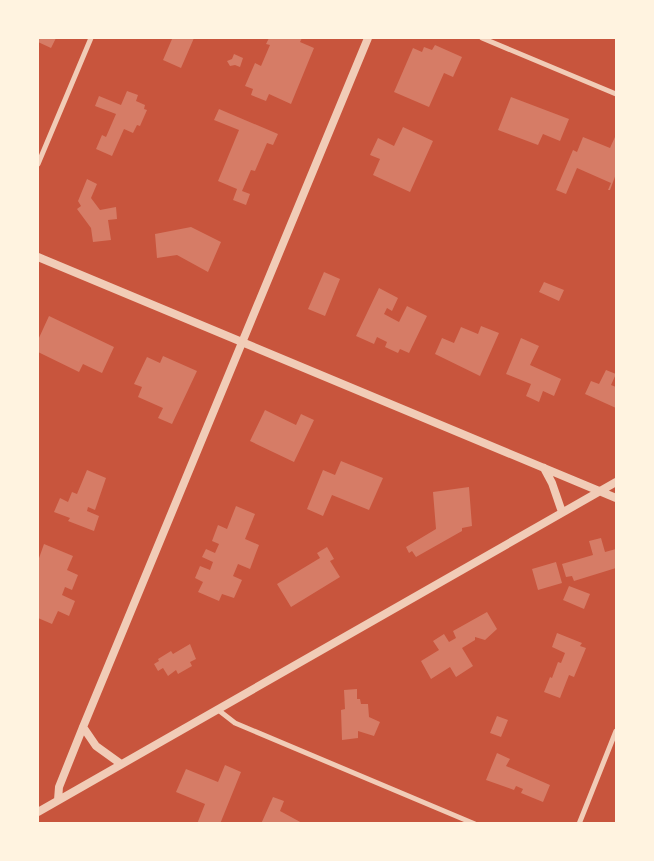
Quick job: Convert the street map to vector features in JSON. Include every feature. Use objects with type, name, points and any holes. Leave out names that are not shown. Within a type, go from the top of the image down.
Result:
[{"type":"street","points":[[38,164],[91,38]]},
{"type":"street","points":[[58,800],[59,787],[83,727],[368,38]]},
{"type":"street","points":[[482,38],[616,94]]},
{"type":"street","points":[[38,257],[616,498]]},
{"type":"street","points":[[544,468],[552,483],[562,512]]},
{"type":"street","points":[[38,812],[616,482]]},
{"type":"street","points":[[217,710],[235,723],[474,824]]},
{"type":"street","points":[[83,727],[96,746],[121,764]]},
{"type":"street","points":[[579,824],[616,731]]},
{"type":"building","points":[[38,38],[56,38],[51,48],[38,42]]},
{"type":"building","points":[[168,38],[194,38],[181,68],[163,60],[172,39]]},
{"type":"building","points":[[269,38],[302,38],[300,42],[314,48],[291,104],[269,94],[266,101],[251,95],[253,89],[245,86],[255,63],[261,66],[270,45],[266,44]]},
{"type":"building","points":[[435,45],[462,57],[453,77],[444,73],[429,107],[394,92],[413,48],[422,52],[424,47],[432,50]]},
{"type":"building","points":[[234,54],[243,58],[240,67],[230,66],[227,61],[232,59]]},
{"type":"building","points":[[127,91],[138,95],[136,101],[145,105],[144,109],[147,110],[140,126],[137,125],[133,133],[124,129],[112,156],[96,149],[102,135],[106,137],[116,114],[95,106],[99,96],[121,105]]},
{"type":"building","points":[[511,97],[569,119],[560,141],[543,134],[538,145],[498,130]]},
{"type":"building","points":[[219,109],[278,134],[273,145],[267,143],[255,171],[251,170],[242,191],[250,194],[246,205],[233,200],[237,189],[218,181],[239,130],[214,120]]},
{"type":"building","points":[[403,127],[433,141],[410,192],[373,175],[380,159],[370,155],[378,138],[394,146]]},
{"type":"building","points":[[583,137],[610,148],[616,138],[616,174],[610,190],[608,190],[611,183],[577,168],[566,194],[556,190],[573,150],[577,152]]},
{"type":"building","points":[[87,179],[97,184],[91,198],[100,210],[116,207],[117,219],[108,220],[111,240],[93,242],[91,228],[77,209],[81,206],[78,201]]},
{"type":"building","points":[[191,227],[221,242],[208,272],[177,255],[157,258],[155,234]]},
{"type":"building","points":[[324,272],[340,279],[325,316],[308,309]]},
{"type":"building","points":[[544,282],[564,290],[559,301],[539,292]]},
{"type":"building","points":[[379,288],[398,298],[392,311],[387,308],[384,314],[399,322],[407,306],[427,316],[409,353],[400,349],[398,353],[385,347],[387,342],[377,337],[374,344],[356,336]]},
{"type":"building","points":[[49,316],[114,347],[102,373],[83,364],[79,372],[38,352],[38,340]]},
{"type":"building","points":[[481,326],[499,333],[480,376],[435,354],[442,338],[454,343],[461,327],[478,334]]},
{"type":"building","points":[[521,338],[539,346],[530,365],[561,379],[554,396],[543,391],[539,402],[526,396],[531,384],[506,374]]},
{"type":"building","points":[[163,356],[197,371],[172,424],[158,418],[163,408],[138,397],[142,387],[134,384],[147,357],[160,363]]},
{"type":"building","points":[[606,370],[616,374],[611,385],[616,387],[616,408],[585,394],[591,381],[599,384]]},
{"type":"building","points":[[265,410],[296,425],[301,414],[314,420],[294,462],[250,441]]},
{"type":"building","points":[[341,461],[383,478],[369,510],[332,495],[323,516],[307,509],[323,470],[335,475]]},
{"type":"building","points":[[87,470],[106,478],[95,510],[88,507],[87,511],[99,516],[94,531],[68,521],[70,518],[54,512],[60,498],[68,502],[72,492],[77,494]]},
{"type":"building","points":[[469,487],[472,526],[462,528],[462,531],[416,557],[412,551],[409,553],[406,547],[436,529],[433,492]]},
{"type":"building","points":[[236,506],[255,514],[245,539],[259,545],[250,569],[238,564],[233,576],[242,580],[234,598],[222,594],[219,601],[198,592],[203,582],[195,578],[200,566],[210,570],[213,562],[202,557],[206,549],[215,553],[219,544],[212,541],[218,525],[227,529]]},
{"type":"building","points":[[601,538],[605,552],[616,549],[616,568],[574,581],[572,576],[566,577],[562,564],[593,555],[589,541]]},
{"type":"building","points":[[44,544],[73,556],[67,570],[78,575],[72,590],[65,587],[62,595],[75,601],[69,616],[58,611],[52,624],[38,618],[38,561]]},
{"type":"building","points":[[327,547],[334,559],[330,561],[340,577],[291,607],[277,584],[320,558],[317,553]]},
{"type":"building","points":[[556,562],[562,583],[538,590],[532,569]]},
{"type":"building","points":[[569,586],[590,594],[584,609],[563,600]]},
{"type":"building","points":[[487,612],[497,629],[485,640],[475,637],[475,640],[462,648],[473,666],[456,677],[450,667],[431,679],[421,661],[439,650],[433,641],[444,634],[449,642],[456,638],[453,631]]},
{"type":"building","points":[[557,633],[582,643],[580,646],[586,648],[574,677],[569,675],[560,698],[544,692],[558,662],[561,663],[565,653],[552,647]]},
{"type":"building","points":[[190,644],[196,659],[190,662],[192,666],[178,674],[176,670],[168,676],[163,668],[158,671],[154,664],[159,661],[158,659],[171,651],[173,654]]},
{"type":"building","points":[[357,689],[357,699],[360,699],[361,704],[368,704],[369,717],[380,722],[374,736],[358,731],[358,738],[342,740],[341,710],[345,709],[344,690]]},
{"type":"building","points":[[497,716],[508,720],[501,737],[490,733]]},
{"type":"building","points":[[497,753],[510,759],[506,766],[550,785],[543,802],[521,793],[523,789],[516,786],[514,790],[486,780]]},
{"type":"building","points":[[225,765],[241,772],[220,824],[197,824],[205,804],[176,792],[186,769],[218,782]]},
{"type":"building","points":[[273,797],[284,801],[280,811],[304,824],[261,824]]}]
